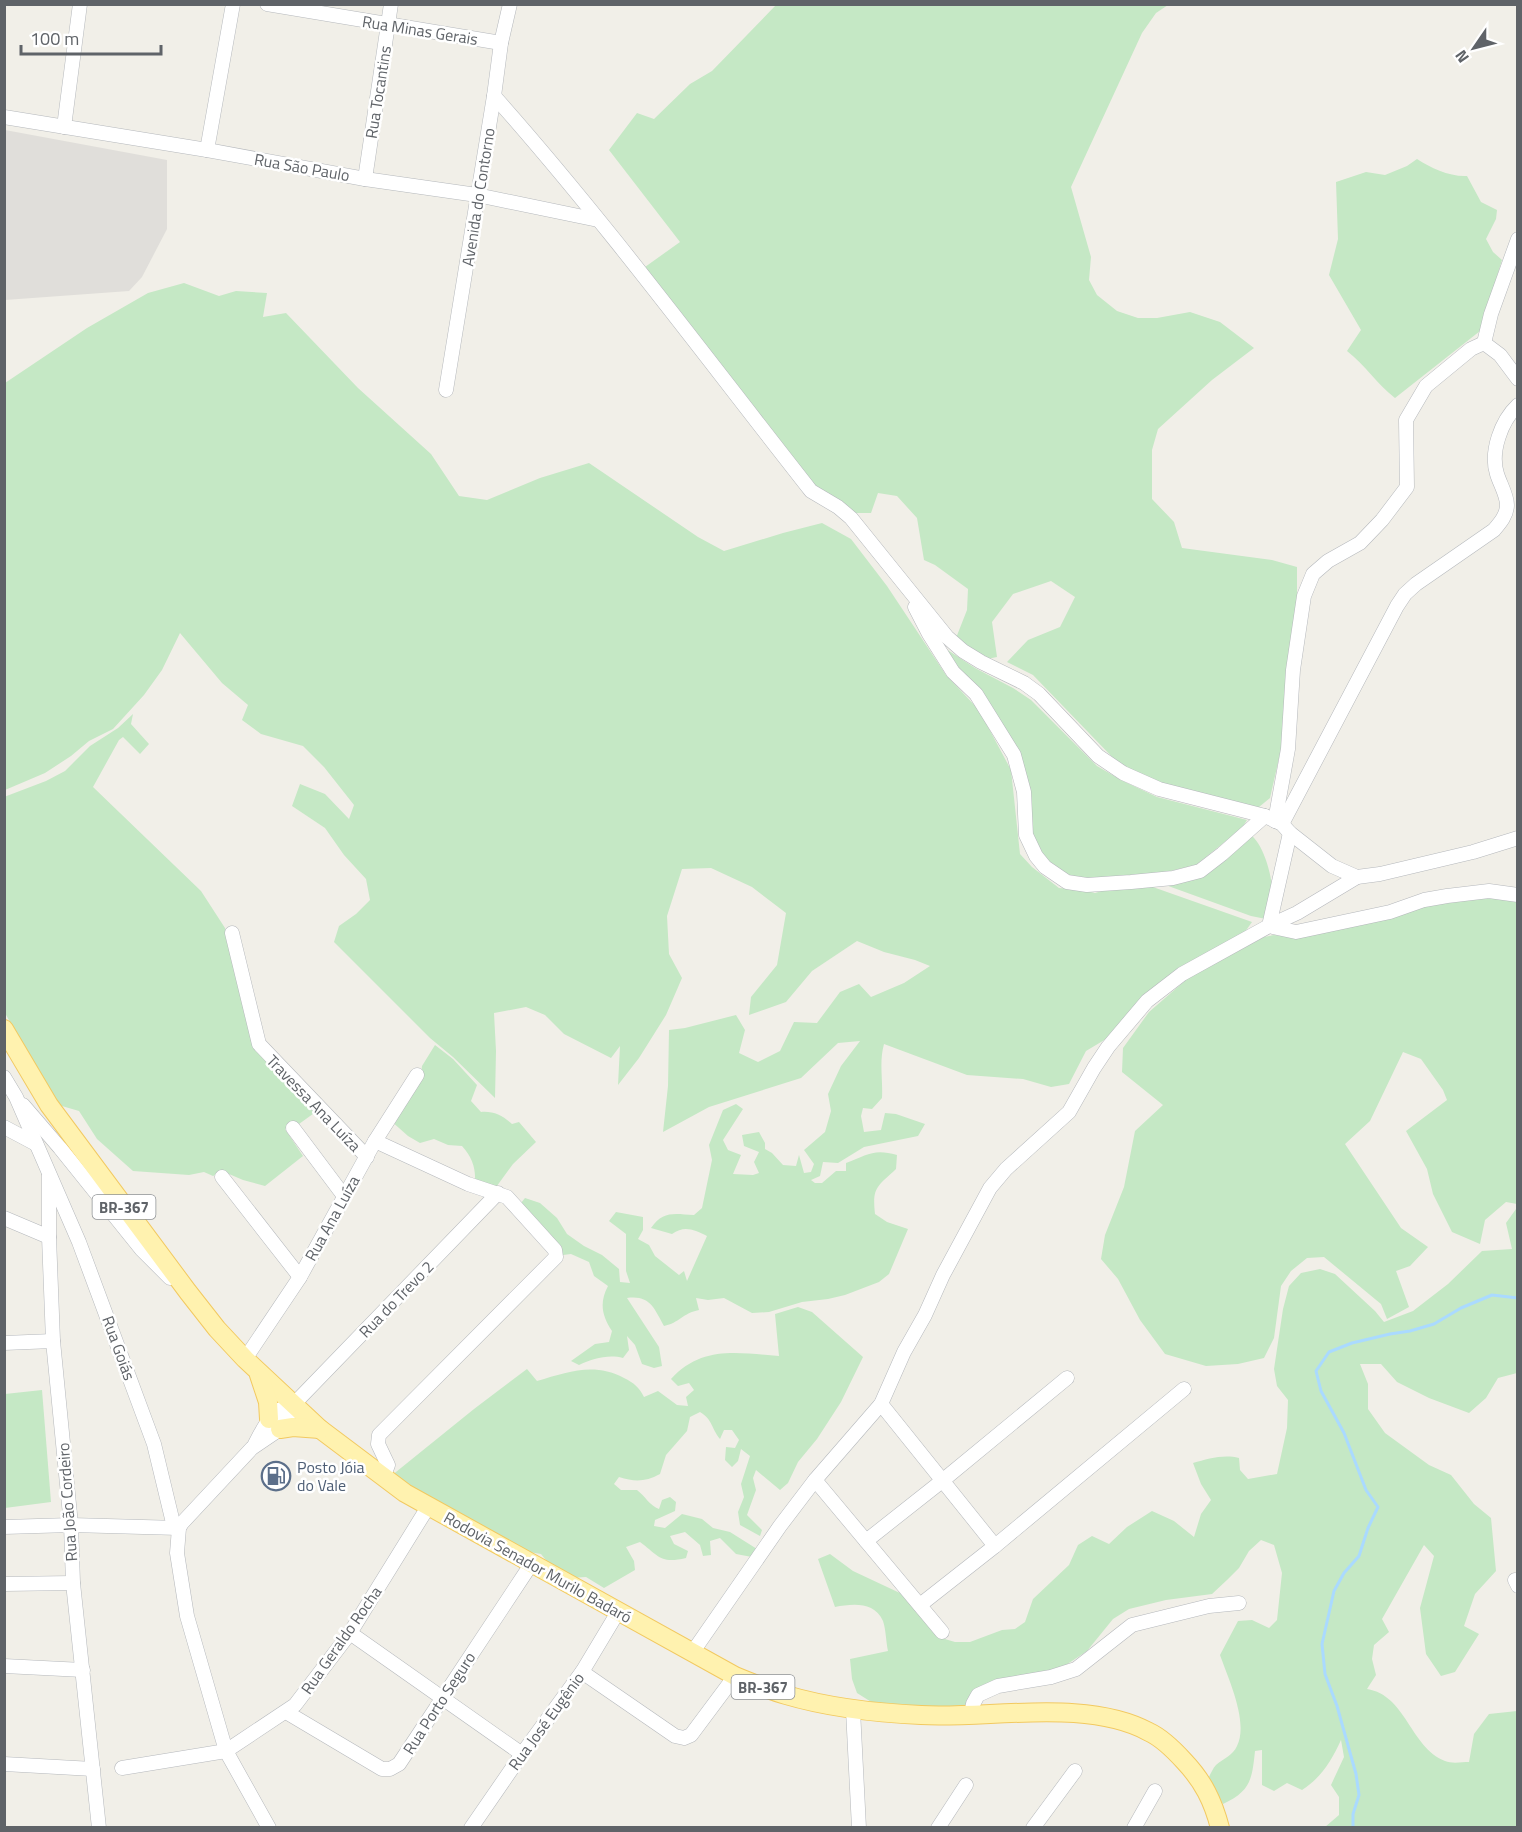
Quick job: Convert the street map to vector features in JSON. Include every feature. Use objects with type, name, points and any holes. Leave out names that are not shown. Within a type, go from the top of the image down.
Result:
[{"type":"main road","name":"Rodovia Senador Murilo Badaró","points":[[4,1029],[49,1105],[217,1329],[293,1405],[383,1479],[428,1507],[692,1653],[735,1676],[786,1695],[853,1710],[923,1716],[1065,1713],[1118,1720],[1150,1732],[1176,1752],[1196,1773],[1209,1793],[1220,1827]]},
{"type":"main road","points":[[259,1373],[274,1424],[320,1429]]},
{"type":"street","points":[[64,127],[80,4]]},
{"type":"street","points":[[207,150],[233,4]]},
{"type":"street","name":"Rua Minas Gerais","points":[[267,4],[388,26],[501,43]]},
{"type":"street","name":"Rua Tocantins","points":[[365,179],[391,4]]},
{"type":"street","name":"Avenida do Contorno","points":[[446,390],[495,96],[501,43],[510,4]]},
{"type":"street","points":[[495,96],[542,150],[811,491],[845,512],[947,637],[963,651],[1024,683],[1039,694],[1098,756],[1123,773],[1159,789],[1278,823],[1332,866],[1357,877]]},
{"type":"street","name":"Rua São Paulo","points":[[4,117],[207,150],[365,179],[477,195],[598,220]]},
{"type":"street","points":[[1484,344],[1491,314],[1518,239]]},
{"type":"street","points":[[1484,344],[1500,355],[1518,379]]},
{"type":"street","points":[[1269,926],[1278,823],[1288,749],[1293,670],[1304,596],[1313,574],[1328,561],[1360,543],[1407,488],[1406,420],[1426,386],[1471,349],[1484,344]]},
{"type":"street","points":[[902,582],[929,634],[953,672],[976,694],[1014,754],[1024,792],[1026,835],[1036,856],[1045,867],[1067,882],[1088,885],[1173,878],[1200,871],[1222,854],[1278,823],[1405,594],[1494,530],[1502,521],[1507,507],[1506,497],[1496,472],[1494,458],[1508,416],[1518,405]]},
{"type":"street","points":[[692,1653],[780,1526],[815,1480],[881,1404],[904,1352],[990,1188],[1006,1169],[1069,1112],[1108,1047],[1147,1001],[1182,974],[1269,926],[1298,913],[1357,877],[1416,866],[1518,838]]},
{"type":"street","points":[[1269,926],[1296,932],[1390,912],[1424,900],[1447,896],[1488,891],[1518,895]]},
{"type":"street","name":"Travessa Ana Luíza","points":[[232,933],[256,1038],[262,1049],[367,1157]]},
{"type":"street","name":"Rua Ana Luíza","points":[[245,1359],[300,1277],[375,1140],[417,1075]]},
{"type":"street","points":[[4,1077],[15,1096],[142,1250],[188,1292]]},
{"type":"street","name":"Rua Goiás","points":[[15,1096],[79,1242],[154,1444],[178,1526],[177,1553],[187,1616],[226,1751],[268,1827]]},
{"type":"street","points":[[4,1127],[36,1144]]},
{"type":"street","points":[[293,1128],[344,1196]]},
{"type":"street","points":[[375,1140],[468,1184],[498,1193],[515,1203],[555,1250],[556,1257],[379,1435],[378,1444],[388,1465],[383,1479]]},
{"type":"street","name":"Rua João Cordeiro","points":[[49,1175],[53,1341],[71,1525],[73,1583],[99,1827]]},
{"type":"street","points":[[222,1177],[300,1277]]},
{"type":"street","name":"Rua do Trevo 2","points":[[274,1424],[279,1409],[293,1405],[498,1193]]},
{"type":"street","points":[[4,1218],[49,1237]]},
{"type":"street","points":[[4,1343],[53,1341]]},
{"type":"street","points":[[866,1541],[1066,1378]]},
{"type":"street","points":[[920,1605],[1184,1389]]},
{"type":"street","points":[[881,1404],[994,1546]]},
{"type":"street","points":[[4,1527],[178,1526],[274,1424]]},
{"type":"street","points":[[815,1480],[942,1632]]},
{"type":"street","name":"Rua Geraldo Rocha","points":[[122,1768],[226,1751],[295,1705],[350,1633],[428,1507]]},
{"type":"street","name":"Rua Porto Seguro","points":[[286,1712],[382,1769],[390,1769],[399,1764],[532,1563]]},
{"type":"street","points":[[4,1584],[73,1583]]},
{"type":"street","points":[[971,1714],[978,1695],[998,1686],[1051,1677],[1076,1669],[1132,1625],[1209,1606],[1239,1603]]},
{"type":"street","name":"Rua José Eugênio","points":[[471,1827],[582,1672],[618,1612]]},
{"type":"street","points":[[350,1633],[522,1754]]},
{"type":"street","points":[[4,1666],[83,1670]]},
{"type":"street","points":[[582,1672],[675,1736],[684,1738],[691,1735],[735,1676]]},
{"type":"street","points":[[853,1710],[859,1827]]},
{"type":"street","points":[[4,1764],[93,1769]]},
{"type":"street","points":[[1033,1827],[1075,1771]]},
{"type":"street","points":[[938,1827],[966,1785]]},
{"type":"street","points":[[1134,1827],[1155,1791]]},
{"type":"shaded area","points":[[5,130],[167,160],[167,229],[142,277],[129,291],[5,300]]},
{"type":"green space","points":[[776,5],[1168,5],[1156,13],[1142,33],[1071,187],[1091,257],[1089,280],[1097,295],[1117,311],[1138,318],[1157,318],[1190,312],[1220,322],[1254,348],[1212,380],[1158,429],[1152,450],[1152,499],[1174,522],[1182,548],[1272,560],[1297,567],[1297,606],[1282,745],[1270,798],[1259,807],[1236,806],[1148,779],[1116,761],[1033,675],[1007,662],[1028,640],[1060,627],[1075,597],[1051,581],[1013,594],[992,622],[997,657],[987,659],[956,638],[967,610],[968,589],[935,565],[924,560],[917,518],[897,496],[878,493],[871,513],[856,513],[816,488],[645,267],[680,242],[609,150],[637,113],[654,119],[690,84],[712,71]]},
{"type":"green space","points":[[1417,159],[1441,171],[1467,176],[1481,202],[1497,210],[1496,219],[1486,239],[1493,252],[1502,260],[1480,331],[1395,398],[1347,351],[1361,330],[1329,275],[1338,239],[1336,182],[1366,172],[1385,175]]},
{"type":"green space","points":[[184,283],[219,296],[236,291],[267,293],[263,317],[286,313],[358,388],[431,454],[459,496],[487,500],[540,478],[589,463],[698,537],[724,551],[822,523],[851,539],[887,586],[946,675],[979,710],[1011,770],[1020,854],[1032,867],[1059,888],[1095,893],[1118,886],[1150,886],[1252,922],[1242,936],[1111,1036],[1086,1051],[1069,1084],[1051,1087],[1023,1079],[967,1075],[884,1044],[881,1064],[882,1098],[872,1109],[863,1108],[861,1116],[864,1132],[881,1130],[885,1113],[896,1114],[925,1124],[918,1136],[864,1147],[838,1163],[823,1162],[820,1176],[811,1180],[815,1183],[822,1183],[836,1171],[846,1171],[846,1163],[871,1153],[882,1152],[897,1155],[896,1169],[880,1184],[875,1193],[875,1214],[887,1222],[908,1229],[889,1274],[879,1282],[845,1295],[802,1302],[769,1312],[752,1313],[724,1298],[708,1300],[696,1298],[699,1310],[664,1326],[650,1304],[641,1299],[627,1298],[659,1347],[662,1366],[654,1368],[642,1364],[635,1345],[627,1336],[629,1350],[623,1358],[600,1358],[579,1365],[571,1361],[595,1344],[609,1342],[612,1331],[604,1315],[603,1304],[608,1286],[594,1276],[589,1262],[571,1254],[563,1255],[555,1242],[521,1203],[525,1198],[540,1203],[557,1218],[567,1234],[602,1255],[619,1269],[620,1282],[630,1283],[626,1271],[626,1234],[609,1221],[616,1212],[643,1217],[643,1230],[638,1239],[649,1245],[655,1256],[679,1275],[684,1271],[687,1281],[707,1236],[690,1229],[672,1234],[651,1228],[660,1218],[670,1214],[694,1215],[702,1208],[712,1160],[709,1145],[723,1110],[736,1104],[743,1109],[723,1140],[728,1150],[741,1155],[733,1174],[759,1173],[754,1162],[759,1152],[744,1146],[742,1135],[759,1132],[765,1143],[765,1149],[783,1165],[796,1166],[799,1155],[804,1173],[811,1172],[814,1164],[804,1150],[825,1132],[831,1111],[828,1094],[841,1066],[860,1041],[838,1043],[801,1078],[709,1107],[663,1132],[668,1086],[669,1030],[736,1015],[745,1030],[739,1053],[758,1062],[780,1051],[794,1022],[817,1023],[840,992],[859,984],[871,997],[904,983],[930,966],[857,941],[812,971],[786,1002],[749,1015],[751,997],[777,965],[786,913],[752,887],[711,868],[682,869],[667,916],[669,954],[682,978],[666,1015],[639,1058],[618,1085],[620,1046],[611,1058],[564,1034],[545,1015],[526,1007],[494,1013],[495,1098],[430,1038],[334,942],[339,926],[370,900],[366,879],[344,855],[325,828],[292,806],[300,784],[325,794],[349,819],[354,805],[324,767],[303,746],[261,734],[242,720],[248,705],[222,683],[180,633],[162,670],[144,695],[113,729],[89,741],[45,773],[5,790],[5,383],[87,328],[148,293]]},
{"type":"green space","points":[[937,643],[1031,700],[1097,766],[1121,780],[1157,797],[1247,820],[1242,828],[1196,865],[1157,874],[1086,880],[1068,877],[1047,865],[1030,834],[1016,752]]},
{"type":"green space","points":[[133,714],[131,724],[149,744],[140,754],[123,737],[119,740],[93,787],[201,891],[225,928],[246,1019],[256,1050],[317,1111],[299,1124],[285,1129],[303,1156],[265,1186],[222,1171],[213,1176],[204,1172],[189,1175],[133,1171],[97,1139],[79,1111],[55,1104],[5,1013],[4,797],[65,771],[90,746],[118,728]]},
{"type":"green space","points":[[1248,833],[1254,838],[1264,855],[1271,877],[1273,898],[1266,919],[1251,916],[1160,883],[1186,878]]},
{"type":"green space","points":[[1490,896],[1517,901],[1517,1204],[1506,1202],[1485,1220],[1480,1244],[1452,1232],[1433,1194],[1427,1169],[1406,1131],[1447,1100],[1443,1090],[1421,1059],[1403,1052],[1370,1121],[1345,1144],[1401,1228],[1428,1247],[1410,1266],[1396,1271],[1409,1307],[1387,1319],[1381,1304],[1324,1257],[1307,1258],[1291,1271],[1281,1286],[1274,1338],[1264,1358],[1238,1364],[1206,1366],[1165,1354],[1140,1320],[1118,1279],[1101,1259],[1105,1235],[1124,1187],[1135,1131],[1163,1105],[1122,1072],[1123,1048],[1149,1012],[1187,979],[1264,937],[1274,935],[1298,938],[1430,905]]},
{"type":"green space","points":[[435,1045],[453,1059],[477,1085],[471,1101],[481,1112],[498,1115],[512,1124],[519,1122],[536,1142],[513,1164],[494,1190],[475,1183],[473,1163],[462,1146],[448,1145],[434,1139],[420,1143],[390,1120],[420,1082],[422,1066]]},
{"type":"green space","points":[[1516,1209],[1517,1373],[1498,1378],[1486,1398],[1469,1413],[1429,1398],[1397,1382],[1381,1364],[1360,1364],[1368,1384],[1368,1409],[1385,1433],[1429,1465],[1451,1475],[1474,1504],[1491,1518],[1496,1571],[1475,1594],[1464,1626],[1479,1634],[1455,1672],[1441,1676],[1426,1654],[1420,1608],[1434,1556],[1424,1545],[1382,1619],[1389,1632],[1374,1645],[1372,1659],[1376,1675],[1367,1689],[1380,1693],[1391,1701],[1424,1745],[1433,1754],[1451,1762],[1469,1762],[1474,1734],[1489,1714],[1517,1711],[1517,1827],[1325,1827],[1339,1815],[1339,1797],[1331,1785],[1344,1757],[1341,1740],[1325,1768],[1302,1790],[1287,1783],[1274,1791],[1262,1785],[1262,1750],[1255,1751],[1251,1777],[1245,1789],[1223,1804],[1209,1777],[1216,1765],[1237,1746],[1241,1725],[1236,1700],[1220,1655],[1238,1621],[1252,1620],[1269,1628],[1277,1620],[1282,1573],[1274,1545],[1261,1540],[1249,1551],[1239,1568],[1212,1594],[1166,1600],[1129,1609],[1113,1619],[1087,1651],[1063,1667],[975,1691],[963,1708],[876,1705],[857,1693],[852,1679],[850,1659],[888,1651],[883,1621],[874,1610],[862,1605],[835,1607],[818,1559],[830,1554],[853,1571],[902,1594],[938,1637],[955,1642],[970,1642],[1002,1630],[1015,1629],[1025,1622],[1033,1599],[1069,1565],[1078,1545],[1092,1536],[1109,1544],[1127,1527],[1152,1511],[1174,1521],[1194,1537],[1201,1514],[1211,1500],[1201,1484],[1193,1463],[1233,1457],[1239,1458],[1240,1470],[1248,1479],[1277,1474],[1287,1428],[1288,1400],[1277,1386],[1274,1369],[1283,1309],[1289,1286],[1301,1273],[1320,1269],[1335,1274],[1384,1322],[1413,1311],[1448,1284],[1482,1251],[1512,1249],[1506,1223]]},
{"type":"green space","points":[[798,1307],[812,1312],[863,1357],[841,1402],[817,1439],[798,1462],[788,1483],[780,1490],[756,1470],[753,1478],[756,1490],[747,1515],[762,1530],[760,1536],[740,1525],[738,1512],[744,1497],[741,1484],[750,1456],[741,1449],[738,1461],[732,1467],[725,1460],[726,1447],[735,1448],[739,1440],[732,1430],[724,1430],[720,1439],[710,1421],[700,1412],[690,1417],[687,1431],[666,1455],[660,1474],[650,1479],[640,1480],[619,1477],[614,1484],[621,1490],[637,1490],[659,1509],[662,1500],[670,1497],[676,1502],[675,1511],[655,1520],[654,1526],[665,1528],[682,1514],[702,1519],[713,1528],[730,1532],[757,1549],[752,1557],[736,1554],[720,1538],[710,1541],[711,1555],[703,1556],[700,1545],[685,1532],[670,1536],[674,1544],[688,1551],[686,1558],[671,1560],[660,1558],[640,1542],[626,1547],[634,1561],[635,1570],[604,1588],[586,1577],[570,1578],[553,1569],[541,1554],[517,1550],[391,1476],[527,1369],[537,1381],[581,1370],[602,1370],[631,1382],[644,1397],[658,1391],[677,1405],[688,1406],[686,1397],[694,1390],[689,1383],[678,1386],[671,1379],[683,1368],[708,1356],[721,1354],[779,1356],[775,1314]]},
{"type":"green space","points":[[42,1390],[51,1502],[5,1508],[5,1394]]},
{"type":"waterway","points":[[1353,1828],[1353,1814],[1359,1795],[1356,1774],[1337,1706],[1325,1674],[1322,1644],[1334,1591],[1344,1573],[1359,1556],[1378,1507],[1366,1490],[1344,1433],[1321,1391],[1316,1371],[1329,1352],[1352,1343],[1434,1324],[1461,1308],[1492,1295],[1518,1298]]},
{"type":"place","name":"Posto Jóia do Vale","points":[[276,1476]]}]
